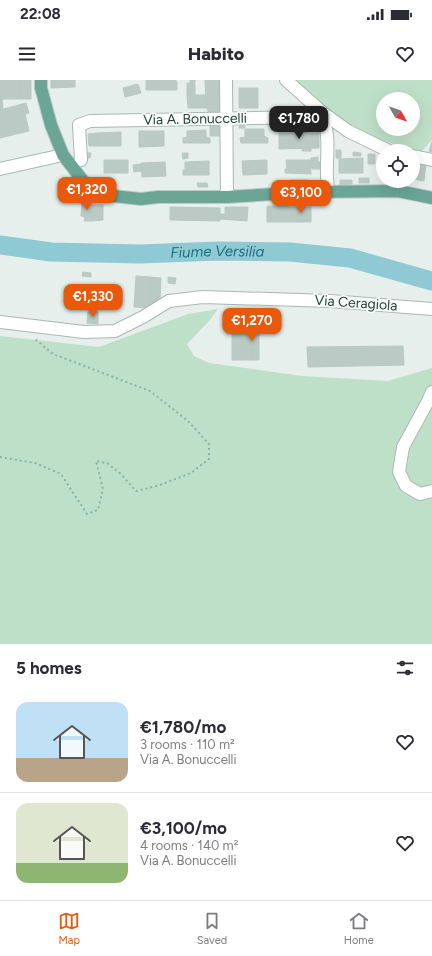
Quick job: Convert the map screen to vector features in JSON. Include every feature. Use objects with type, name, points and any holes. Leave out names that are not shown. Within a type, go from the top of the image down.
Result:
[{"type":"main road","points":[[41,80],[41,88],[49,119],[63,156],[84,182],[113,196],[141,199],[158,197],[227,196],[307,192],[398,191],[432,198]]},
{"type":"street","points":[[226,80],[227,196]]},
{"type":"street","points":[[286,80],[322,113],[348,131],[376,145]]},
{"type":"street","name":"Via A. Bonuccelli","points":[[81,160],[79,125],[90,122],[310,116],[323,124],[327,133],[326,184],[329,192]]},
{"type":"street","points":[[0,169],[63,156]]},
{"type":"street","points":[[420,157],[432,160]]},
{"type":"street","name":"Via Ceragiola","points":[[0,322],[84,332],[115,331],[143,317],[169,301],[203,297],[330,301],[432,309]]},
{"type":"street","points":[[432,392],[403,446],[399,472],[406,486],[420,494],[432,491]]},
{"type":"path","points":[[0,457],[35,464],[61,474],[87,514],[98,510],[103,489],[96,460],[107,463],[136,491],[160,485],[191,473],[209,459],[209,444],[188,421],[150,391],[53,354],[20,325]]},
{"type":"green space","points":[[295,80],[432,80],[432,140],[421,152],[420,144],[393,144],[362,133],[330,113]]},
{"type":"green space","points":[[218,309],[210,320],[187,344],[194,356],[209,363],[302,376],[388,381],[432,368],[432,644],[0,644],[0,336],[99,347],[188,314]]},
{"type":"building","points":[[0,80],[20,80],[20,99],[0,99]]},
{"type":"building","points":[[20,80],[31,80],[31,99],[20,99]]},
{"type":"building","points":[[51,80],[75,80],[75,87],[51,88]]},
{"type":"building","points":[[146,80],[153,80],[153,83],[155,83],[155,90],[146,90]]},
{"type":"building","points":[[153,80],[176,80],[177,90],[155,90],[155,83],[153,83]]},
{"type":"building","points":[[190,80],[195,80],[195,83],[190,83]]},
{"type":"building","points":[[205,80],[221,80],[222,108],[220,108],[217,115],[209,114],[206,108]]},
{"type":"building","points":[[187,83],[195,84],[195,95],[187,95]]},
{"type":"building","points":[[138,84],[141,93],[125,97],[123,88]]},
{"type":"building","points":[[239,88],[258,88],[258,108],[239,108]]},
{"type":"building","points":[[187,95],[205,95],[206,108],[188,108]]},
{"type":"building","points":[[0,99],[2,99],[3,109],[0,110]]},
{"type":"building","points":[[26,103],[29,113],[25,114],[29,131],[0,138],[0,110]]},
{"type":"building","points":[[240,124],[244,124],[245,128],[239,128]]},
{"type":"building","points":[[210,126],[219,126],[220,136],[210,136]]},
{"type":"building","points":[[245,129],[264,129],[264,136],[268,138],[268,143],[241,143],[240,138],[245,137]]},
{"type":"building","points":[[206,130],[206,137],[210,138],[210,143],[183,143],[183,138],[187,137],[187,131]]},
{"type":"building","points":[[308,130],[308,133],[319,133],[319,148],[279,149],[279,133]]},
{"type":"building","points":[[139,131],[164,131],[164,146],[139,147]]},
{"type":"building","points":[[121,132],[121,146],[97,146],[97,133]]},
{"type":"building","points":[[97,133],[97,146],[89,146],[88,134]]},
{"type":"building","points":[[432,142],[432,152],[429,151]]},
{"type":"building","points":[[302,149],[311,149],[311,151],[302,151]]},
{"type":"building","points":[[336,150],[341,150],[341,158],[336,158]]},
{"type":"building","points":[[353,152],[361,153],[361,156],[353,156]]},
{"type":"building","points":[[87,153],[91,153],[90,158],[87,158]]},
{"type":"building","points":[[182,153],[188,153],[188,158],[183,159]]},
{"type":"building","points":[[368,154],[375,154],[375,164],[368,164]]},
{"type":"building","points":[[318,157],[320,169],[310,168],[311,158]]},
{"type":"building","points":[[363,158],[363,173],[339,173],[339,159]]},
{"type":"building","points":[[104,160],[128,160],[128,173],[104,173]]},
{"type":"building","points":[[267,160],[267,174],[243,175],[242,161]]},
{"type":"building","points":[[286,160],[310,160],[311,174],[285,173],[285,169],[287,169]]},
{"type":"building","points":[[209,161],[209,175],[183,175],[183,170],[185,170],[185,162]]},
{"type":"building","points":[[165,162],[166,176],[142,177],[141,163]]},
{"type":"building","points":[[420,163],[426,163],[424,181],[420,180]]},
{"type":"building","points":[[141,164],[142,171],[134,172],[133,165]]},
{"type":"building","points":[[359,178],[369,178],[369,183],[359,183]]},
{"type":"building","points":[[290,180],[308,180],[308,184],[290,185]]},
{"type":"building","points":[[340,180],[352,180],[352,184],[340,185]]},
{"type":"building","points":[[197,183],[207,183],[208,187],[198,187]]},
{"type":"building","points":[[82,201],[88,201],[88,205],[92,205],[92,221],[84,221],[85,217],[81,216]]},
{"type":"building","points":[[92,205],[103,205],[103,220],[92,221]]},
{"type":"building","points":[[267,206],[278,206],[278,222],[267,222]]},
{"type":"building","points":[[278,206],[291,207],[291,222],[278,222]]},
{"type":"building","points":[[170,207],[220,208],[220,221],[170,220]]},
{"type":"building","points":[[225,207],[248,207],[247,221],[220,219],[220,214],[225,214]]},
{"type":"building","points":[[291,207],[311,207],[311,222],[291,222]]},
{"type":"building","points":[[83,272],[91,273],[91,277],[82,276]]},
{"type":"building","points":[[136,276],[151,277],[149,308],[134,307]]},
{"type":"building","points":[[151,277],[161,278],[160,301],[149,301]]},
{"type":"building","points":[[168,277],[176,278],[175,284],[168,283]]},
{"type":"building","points":[[149,301],[160,301],[149,308]]},
{"type":"building","points":[[88,312],[98,312],[98,324],[87,323]]},
{"type":"building","points":[[245,329],[252,329],[252,337],[245,337]]},
{"type":"building","points":[[252,329],[255,329],[253,360],[251,339],[246,339],[245,337],[252,337]]},
{"type":"building","points":[[255,329],[259,329],[259,360],[253,360]]},
{"type":"building","points":[[232,333],[245,333],[246,339],[232,339]]},
{"type":"building","points":[[232,339],[251,339],[252,349],[246,349],[242,346],[240,352],[252,350],[252,360],[232,360]]},
{"type":"building","points":[[242,346],[246,349],[252,350],[246,350],[241,353]]},
{"type":"building","points":[[403,346],[404,365],[308,367],[307,347]]},
{"type":"waterway","name":"Fiume Versilia","points":[[0,245],[51,252],[140,254],[218,251],[290,252],[350,258],[432,281]]}]
